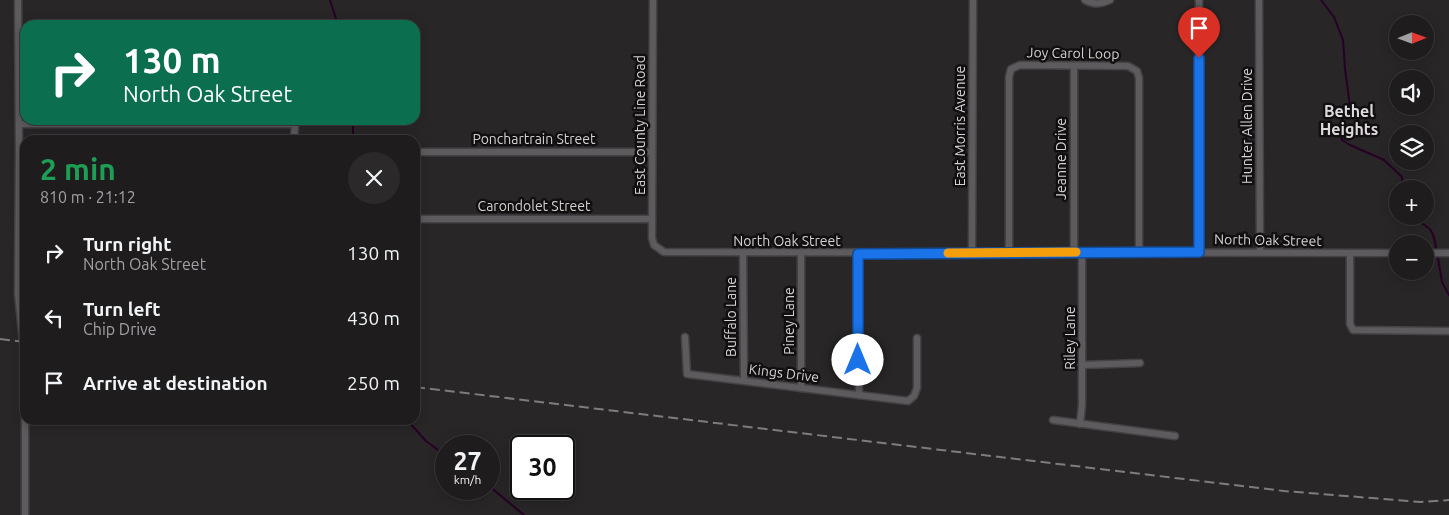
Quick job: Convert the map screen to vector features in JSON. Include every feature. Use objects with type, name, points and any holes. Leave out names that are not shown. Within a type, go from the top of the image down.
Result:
[{"type":"street","points":[[18,0],[20,145]]},
{"type":"street","name":"East County Line Road","points":[[653,0],[652,238],[654,245],[658,249]]},
{"type":"street","name":"East Morris Avenue","points":[[972,252],[973,0]]},
{"type":"street","points":[[1085,0],[1092,4],[1102,4],[1110,0]]},
{"type":"street","points":[[1199,0],[1199,252]]},
{"type":"street","name":"Hunter Allen Drive","points":[[1259,0],[1260,252]]},
{"type":"street","name":"Joy Carol Loop","points":[[1008,252],[1008,77],[1011,69],[1020,65],[1128,66],[1135,69],[1139,75],[1139,252]]},
{"type":"street","name":"Jeanne Drive","points":[[1074,66],[1074,252]]},
{"type":"street","name":"Ponchartrain Street","points":[[420,152],[652,152]]},
{"type":"street","name":"Carondolet Street","points":[[420,219],[652,219]]},
{"type":"street","name":"North Oak Street","points":[[658,249],[670,254],[972,252],[1389,253]]},
{"type":"street","name":"Riley Lane","points":[[1080,424],[1082,405],[1082,252]]},
{"type":"street","name":"Buffalo Lane","points":[[743,253],[744,380]]},
{"type":"street","points":[[1350,253],[1350,324],[1354,330],[1449,331]]},
{"type":"street","points":[[1434,253],[1449,253]]},
{"type":"street","name":"Piney Lane","points":[[801,254],[801,388]]},
{"type":"street","points":[[858,254],[859,395]]},
{"type":"street","points":[[20,266],[18,294],[20,316]]},
{"type":"street","name":"Kings Drive","points":[[685,338],[687,374],[908,401],[914,396],[917,388],[917,338]]},
{"type":"street","points":[[1082,365],[1140,364]]},
{"type":"street","points":[[1053,420],[1175,436]]},
{"type":"street","points":[[24,425],[25,515]]},
{"type":"waterway","points":[[330,0],[336,20]]},
{"type":"waterway","points":[[1321,0],[1334,17],[1343,40],[1350,106],[1339,126],[1342,140],[1384,160],[1402,177],[1402,180]]},
{"type":"waterway","points":[[353,125],[353,135]]},
{"type":"waterway","points":[[1425,225],[1433,235],[1436,248]]},
{"type":"waterway","points":[[1438,258],[1442,282],[1449,295]]},
{"type":"waterway","points":[[412,425],[435,448]]},
{"type":"waterway","points":[[500,495],[524,515]]},
{"type":"railway","points":[[0,339],[20,341]]},
{"type":"railway","points":[[420,388],[1284,491],[1421,502],[1449,500]]},
{"type":"slow traffic","points":[[948,253],[1076,252]]},
{"type":"district","name":"Bethel Heights","points":[[1349,120]]},
{"type":"route","points":[[858,360],[858,254],[1199,252],[1199,58]]}]
